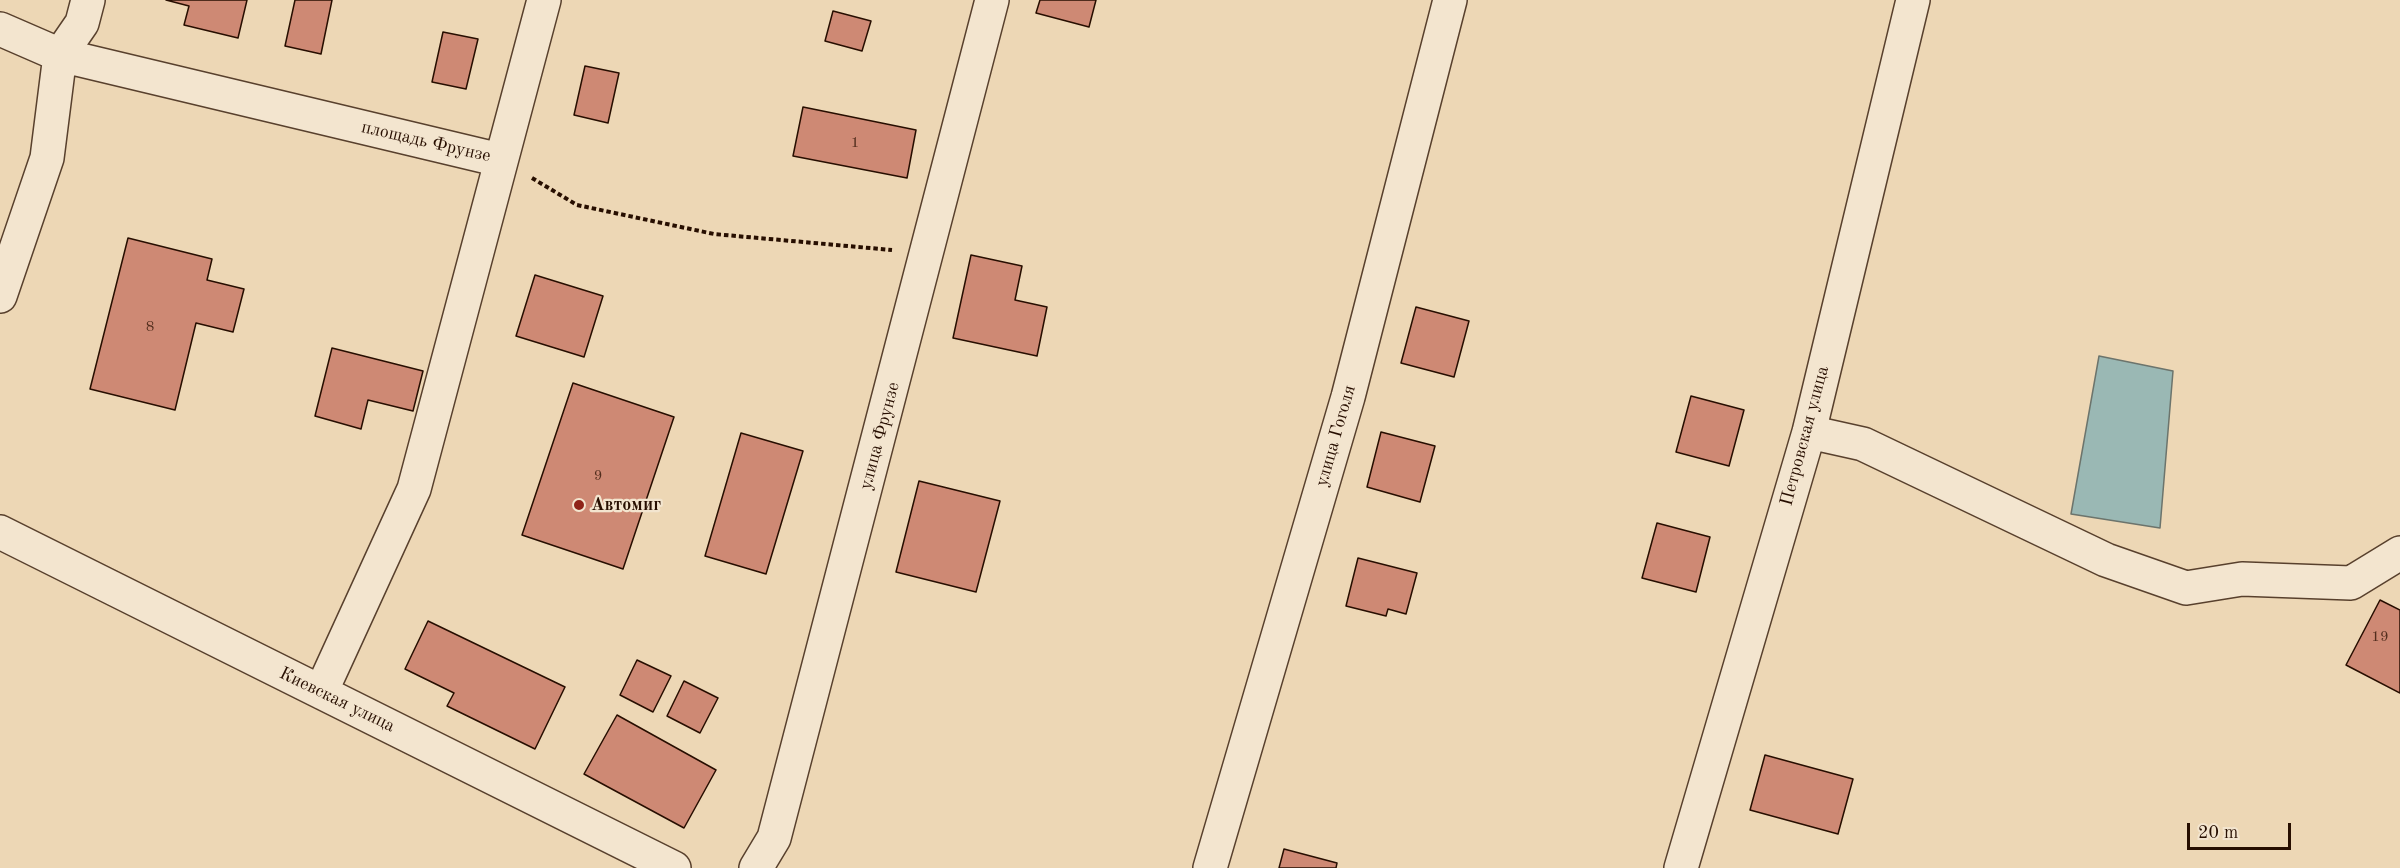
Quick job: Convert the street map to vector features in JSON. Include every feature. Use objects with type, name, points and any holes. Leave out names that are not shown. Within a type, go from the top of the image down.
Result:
[{"type":"street","points":[[0,296],[47,158],[60,56],[82,23],[88,0]]},
{"type":"street","points":[[321,692],[414,489],[544,0]]},
{"type":"street","name":"улица Фрунзе","points":[[756,868],[774,838],[992,0]]},
{"type":"street","name":"улица Гоголя","points":[[1210,868],[1348,397],[1450,0]]},
{"type":"street","name":"Петровская улица","points":[[1681,868],[1809,432],[1913,0]]},
{"type":"street","name":"площадь Фрунзе","points":[[0,29],[60,56],[500,160]]},
{"type":"street","points":[[1809,432],[1863,444],[2106,560],[2186,588],[2242,579],[2351,583],[2400,553]]},
{"type":"street","name":"Киевская улица","points":[[0,532],[674,868]]},
{"type":"path","name":"площадь Фрунзе","points":[[500,160],[577,205],[714,234],[928,253]]},
{"type":"water","points":[[2099,356],[2173,371],[2160,528],[2071,514]]},
{"type":"building","points":[[166,0],[247,0],[238,38],[184,25],[189,6]]},
{"type":"building","points":[[295,0],[332,0],[321,54],[285,46]]},
{"type":"building","points":[[1040,0],[1096,0],[1089,27],[1036,13]]},
{"type":"building","points":[[833,11],[871,21],[862,51],[825,41]]},
{"type":"building","points":[[443,32],[478,39],[466,89],[432,82]]},
{"type":"building","points":[[585,66],[619,73],[608,123],[574,115]]},
{"type":"building","points":[[803,107],[916,130],[907,178],[793,156]]},
{"type":"building","points":[[128,238],[212,259],[207,280],[244,289],[233,332],[196,323],[175,410],[90,389]]},
{"type":"building","points":[[971,255],[1022,266],[1015,300],[1047,307],[1037,356],[953,338]]},
{"type":"building","points":[[535,275],[603,296],[584,357],[516,336]]},
{"type":"building","points":[[1416,307],[1469,321],[1454,377],[1401,363]]},
{"type":"building","points":[[332,348],[423,371],[413,411],[368,400],[361,429],[315,416]]},
{"type":"building","points":[[573,383],[674,417],[623,569],[522,535]]},
{"type":"building","points":[[1691,396],[1744,410],[1729,466],[1676,452]]},
{"type":"building","points":[[1381,432],[1435,446],[1420,502],[1367,487]]},
{"type":"building","points":[[741,433],[803,451],[766,574],[705,556]]},
{"type":"building","points":[[919,481],[1000,501],[976,592],[896,572]]},
{"type":"building","points":[[1657,523],[1710,537],[1696,592],[1642,578]]},
{"type":"building","points":[[1358,558],[1417,573],[1406,614],[1388,609],[1386,616],[1346,606]]},
{"type":"building","points":[[2380,600],[2400,610],[2400,693],[2346,665]]},
{"type":"building","points":[[428,621],[565,687],[535,749],[447,706],[454,693],[405,669]]},
{"type":"building","points":[[637,660],[671,676],[653,712],[620,695]]},
{"type":"building","points":[[684,681],[718,698],[700,733],[667,716]]},
{"type":"building","points":[[617,715],[716,770],[684,828],[584,774]]},
{"type":"building","points":[[1765,755],[1853,779],[1838,834],[1750,810]]},
{"type":"building","points":[[1284,849],[1337,863],[1336,868],[1279,868]]},
{"type":"place","name":"Автомиг","points":[[579,505]]}]
